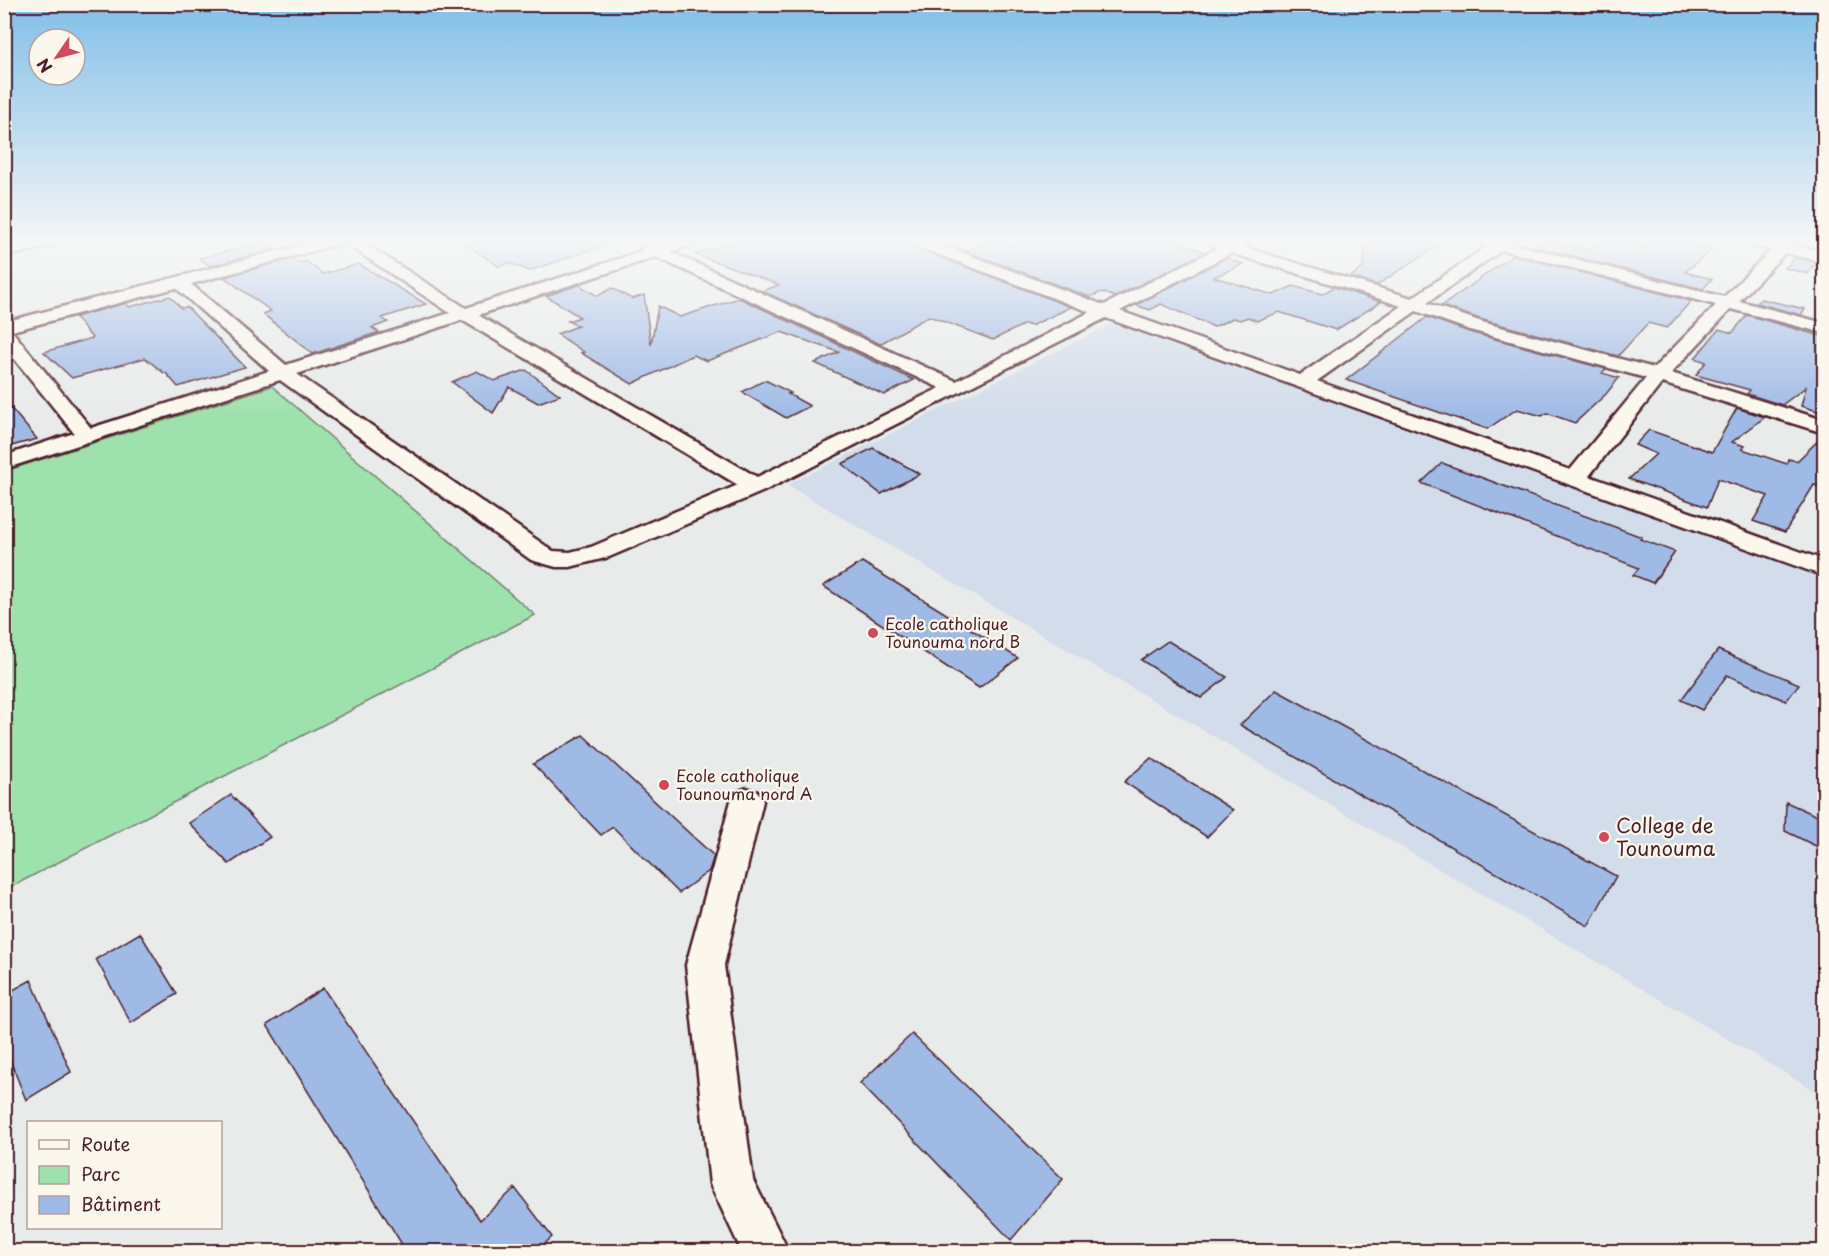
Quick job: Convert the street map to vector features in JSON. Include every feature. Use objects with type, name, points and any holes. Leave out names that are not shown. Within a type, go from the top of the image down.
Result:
[{"type":"street","points":[[4,328],[112,300]]},
{"type":"street","points":[[199,300],[284,374],[540,555],[555,560],[580,559],[600,552],[756,486],[956,388],[1126,300]]},
{"type":"street","points":[[441,300],[756,486]]},
{"type":"street","points":[[4,463],[512,300]]},
{"type":"street","points":[[761,300],[956,388]]},
{"type":"street","points":[[1073,300],[1824,568]]},
{"type":"street","points":[[1400,300],[1533,342],[1658,375],[1824,427]]},
{"type":"street","points":[[1304,381],[1423,300]]},
{"type":"street","points":[[1717,300],[1824,328]]},
{"type":"street","points":[[1575,478],[1658,375],[1733,300]]},
{"type":"street","points":[[4,333],[87,436]]},
{"type":"street","points":[[747,801],[705,965],[732,1184],[766,1251]]},
{"type":"shaded area","name":"College de Tounouma","points":[[1119,320],[1824,577],[1824,1096],[787,485]]},
{"type":"green space","points":[[272,386],[535,615],[5,890],[5,471]]},
{"type":"building","points":[[157,300],[173,300],[181,308],[187,307],[245,367],[178,387],[166,373],[145,358],[72,378],[44,352],[92,338],[75,317],[126,303],[129,307]]},
{"type":"building","points":[[255,300],[419,300],[426,304],[382,318],[388,322],[372,328],[379,332],[313,354],[263,314],[271,311]]},
{"type":"building","points":[[552,300],[645,300],[651,345],[658,306],[680,317],[734,300],[742,300],[914,380],[884,395],[815,363],[839,352],[781,332],[707,361],[693,355],[632,384],[581,353],[584,352],[557,334],[578,326],[568,321],[580,317]]},
{"type":"building","points":[[781,300],[1052,300],[1071,307],[1031,326],[1025,324],[993,340],[929,316],[880,344]]},
{"type":"building","points":[[1146,300],[1374,300],[1381,302],[1336,330],[1279,312],[1257,321],[1248,317],[1240,320],[1233,318],[1214,327],[1161,304],[1150,310],[1136,305]]},
{"type":"building","points":[[1451,300],[1691,301],[1667,328],[1648,323],[1618,356],[1483,320],[1442,306]]},
{"type":"building","points":[[1764,300],[1805,309],[1801,315],[1757,303]]},
{"type":"building","points":[[1747,315],[1824,337],[1824,413],[1801,406],[1806,387],[1782,405],[1747,394],[1750,390],[1696,375],[1706,362],[1695,358],[1719,329],[1732,333]]},
{"type":"building","points":[[1427,317],[1469,332],[1606,369],[1602,373],[1619,378],[1606,394],[1575,423],[1547,413],[1542,416],[1517,409],[1487,429],[1346,380]]},
{"type":"building","points":[[526,370],[560,395],[538,403],[509,387],[493,413],[452,382],[477,371],[494,381]]},
{"type":"building","points":[[765,380],[810,406],[786,418],[742,392]]},
{"type":"building","points":[[4,400],[37,439],[4,448]]},
{"type":"building","points":[[1737,408],[1765,417],[1732,442],[1745,446],[1742,449],[1787,464],[1788,459],[1797,461],[1824,435],[1824,488],[1814,485],[1785,532],[1753,521],[1768,496],[1718,479],[1707,507],[1629,479],[1656,454],[1635,445],[1649,430],[1712,452]]},
{"type":"building","points":[[873,448],[920,474],[881,494],[842,464]]},
{"type":"building","points":[[1442,463],[1642,537],[1640,539],[1675,552],[1653,583],[1633,575],[1639,568],[1421,483]]},
{"type":"building","points":[[862,562],[1018,658],[979,688],[823,586]]},
{"type":"building","points":[[1168,641],[1227,677],[1201,698],[1141,660]]},
{"type":"building","points":[[1718,650],[1799,684],[1786,701],[1727,675],[1702,710],[1681,700]]},
{"type":"building","points":[[1276,690],[1616,876],[1588,926],[1240,725]]},
{"type":"building","points":[[583,735],[714,856],[709,871],[679,893],[613,827],[601,835],[533,764]]},
{"type":"building","points":[[1151,758],[1233,810],[1207,837],[1124,782]]},
{"type":"building","points":[[231,795],[270,837],[229,864],[189,823]]},
{"type":"building","points":[[1786,802],[1824,819],[1824,850],[1785,831]]},
{"type":"building","points":[[140,933],[177,994],[131,1023],[96,959]]},
{"type":"building","points":[[31,980],[71,1072],[26,1100],[4,1045],[4,995]]},
{"type":"building","points":[[323,988],[480,1220],[515,1188],[552,1237],[537,1251],[406,1251],[267,1025]]},
{"type":"building","points":[[912,1034],[1063,1179],[1011,1240],[860,1083]]},
{"type":"place","name":"Ecole catholique Tounouma nord B","points":[[873,633]]},
{"type":"place","name":"Ecole catholique Tounouma nord A","points":[[664,785]]},
{"type":"place","name":"College de Tounouma","points":[[1604,837]]}]
